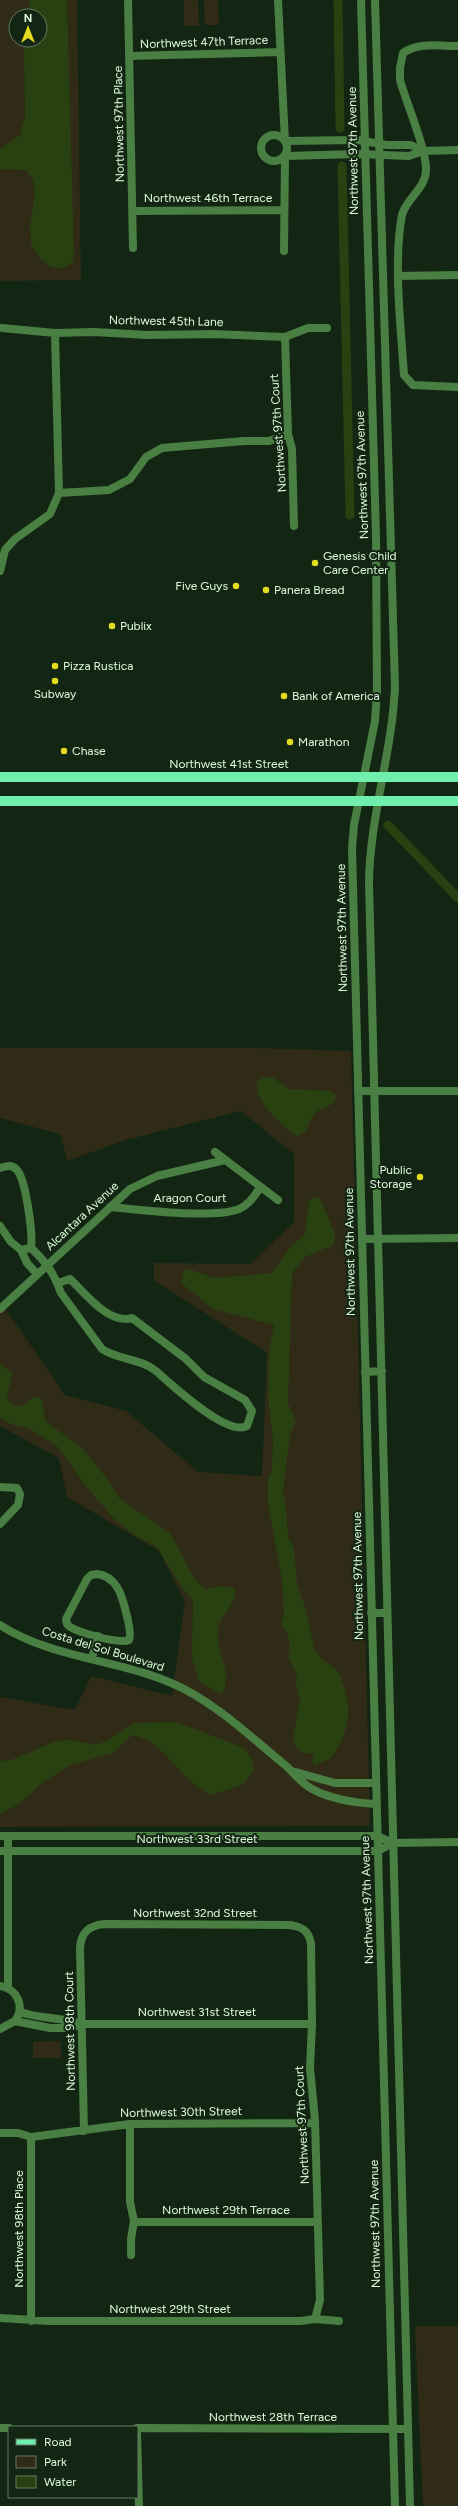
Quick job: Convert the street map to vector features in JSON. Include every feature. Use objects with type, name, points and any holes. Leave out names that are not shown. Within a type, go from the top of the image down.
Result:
[{"type":"main road","name":"Northwest 41st Street","points":[[0,777],[458,777]]},
{"type":"main road","points":[[0,801],[458,801]]},
{"type":"street","name":"Northwest 97th Place","points":[[128,0],[133,248]]},
{"type":"street","points":[[278,0],[285,141],[287,149],[284,156],[284,251]]},
{"type":"street","name":"Northwest 97th Avenue","points":[[361,0],[364,154],[376,537],[377,655],[375,721],[359,801],[352,849],[395,2506]]},
{"type":"street","points":[[375,0],[395,672],[393,718],[378,801],[369,882],[410,2506]]},
{"type":"street","points":[[458,46],[417,46],[403,53],[400,68],[400,80],[423,151],[426,170],[424,182],[403,214],[398,276],[404,376],[413,385],[458,387]]},
{"type":"street","name":"Northwest 47th Terrace","points":[[129,56],[280,52]]},
{"type":"street","points":[[423,151],[411,145],[380,144],[364,141],[285,141],[278,136],[269,136],[262,142],[261,150],[269,161],[277,161],[284,156],[364,154],[380,156],[409,156],[423,151],[458,150]]},
{"type":"street","name":"Northwest 46th Terrace","points":[[133,211],[283,210]]},
{"type":"street","points":[[398,276],[458,275]]},
{"type":"street","name":"Northwest 45th Lane","points":[[2,328],[55,333],[94,332],[148,335],[285,337],[308,328],[327,328]]},
{"type":"street","points":[[0,571],[5,550],[15,539],[50,514],[59,493],[55,333]]},
{"type":"street","name":"Northwest 97th Court","points":[[285,337],[288,434],[292,449],[294,526]]},
{"type":"street","points":[[59,493],[109,490],[130,479],[146,457],[162,448],[244,441],[269,441],[288,434]]},
{"type":"street","points":[[358,1091],[458,1091]]},
{"type":"street","points":[[215,1152],[260,1188],[278,1200]]},
{"type":"street","name":"Alcantara Avenue","points":[[0,1309],[130,1189],[149,1179],[225,1160]]},
{"type":"street","points":[[0,1168],[8,1165],[13,1167],[20,1174],[32,1227],[31,1248],[48,1264]]},
{"type":"street","name":"Aragon Court","points":[[110,1207],[185,1213],[225,1211],[245,1206],[260,1188]]},
{"type":"street","points":[[0,1226],[11,1242],[21,1250],[27,1263],[37,1274]]},
{"type":"street","points":[[362,1239],[458,1238]]},
{"type":"street","points":[[21,1250],[31,1248]]},
{"type":"street","name":"Alcantara Avenue","points":[[48,1264],[58,1283],[61,1293],[102,1349],[111,1354],[150,1366],[208,1414],[240,1428],[247,1426],[252,1411],[245,1400],[204,1377],[186,1359],[132,1318],[122,1320],[112,1316],[70,1279],[58,1283]]},
{"type":"street","points":[[365,1372],[382,1371]]},
{"type":"street","points":[[0,1487],[17,1488],[20,1494],[18,1505],[0,1524]]},
{"type":"street","points":[[94,1574],[105,1576],[118,1588],[131,1634],[129,1640],[122,1642],[98,1636],[70,1628],[66,1621],[87,1579],[94,1574]]},
{"type":"street","points":[[371,1614],[387,1613]]},
{"type":"street","name":"Costa del Sol Boulevard","points":[[0,1626],[50,1647],[146,1673],[186,1690],[234,1721],[292,1771],[302,1783],[333,1797],[376,1804]]},
{"type":"street","points":[[92,1658],[98,1636]]},
{"type":"street","name":"Costa del Sol Boulevard","points":[[292,1771],[336,1783],[376,1783]]},
{"type":"street","points":[[0,2029],[15,2021],[20,2012],[19,2000],[4,1987],[4,1836]]},
{"type":"street","name":"Northwest 33rd Street","points":[[4,1836],[377,1836],[393,1843],[458,1842]]},
{"type":"street","name":"Northwest 33rd Street","points":[[4,1851],[378,1851],[393,1843]]},
{"type":"street","name":"Northwest 32nd Street","points":[[85,1932],[95,1926],[106,1924],[286,1925],[297,1926],[305,1930]]},
{"type":"street","name":"Northwest 97th Court","points":[[305,1930],[311,1944],[312,2024],[310,2068],[315,2123],[320,2300],[315,2319]]},
{"type":"street","name":"Northwest 98th Court","points":[[84,2130],[80,1948],[85,1932]]},
{"type":"street","name":"Northwest 31st Street","points":[[20,2012],[43,2018],[66,2019],[81,2024]]},
{"type":"street","name":"Northwest 31st Street","points":[[15,2021],[50,2028],[65,2028],[81,2024],[312,2024]]},
{"type":"street","name":"Northwest 30th Street","points":[[0,2133],[15,2133],[31,2137],[130,2124],[315,2123]]},
{"type":"street","points":[[130,2124],[130,2202],[134,2222],[131,2239],[131,2255]]},
{"type":"street","name":"Northwest 98th Place","points":[[31,2137],[31,2321]]},
{"type":"street","name":"Northwest 29th Terrace","points":[[134,2222],[318,2222]]},
{"type":"street","name":"Northwest 29th Street","points":[[0,2318],[31,2321],[300,2321],[315,2319],[339,2321]]},
{"type":"street","name":"Northwest 28th Terrace","points":[[138,2428],[408,2430]]},
{"type":"street","points":[[138,2470],[139,2506]]},
{"type":"green space","points":[[0,0],[77,0],[81,280],[0,281]]},
{"type":"green space","points":[[184,0],[198,0],[199,26],[184,26]]},
{"type":"green space","points":[[204,0],[218,0],[219,25],[205,25]]},
{"type":"green space","points":[[0,1048],[258,1048],[351,1051],[370,1826],[0,1827],[0,1697],[75,1710],[91,1676],[172,1696],[185,1601],[159,1551],[67,1497],[59,1458],[0,1426],[0,1301],[65,1395],[126,1411],[198,1472],[262,1476],[267,1353],[154,1280],[154,1263],[251,1264],[294,1222],[294,1154],[241,1111],[126,1140],[67,1161],[60,1134],[0,1118]]},
{"type":"green space","points":[[61,2041],[61,2058],[33,2058],[33,2042]]},
{"type":"green space","points":[[415,2326],[458,2326],[458,2506],[423,2506]]},
{"type":"water","points":[[30,0],[67,0],[74,255],[72,263],[62,268],[51,267],[41,259],[31,244],[30,228],[35,193],[33,179],[25,170],[0,169],[0,149],[20,135],[25,117],[24,48],[48,48],[48,8],[28,8]]},
{"type":"water","points":[[264,1077],[272,1077],[289,1089],[330,1091],[335,1094],[334,1102],[317,1111],[312,1117],[306,1130],[301,1135],[297,1136],[270,1112],[260,1098],[257,1090],[257,1082]]},
{"type":"water","points":[[317,1197],[321,1201],[335,1234],[333,1245],[305,1257],[292,1273],[288,1403],[296,1422],[290,1434],[283,1490],[289,1531],[287,1534],[294,1549],[297,1584],[306,1610],[315,1652],[318,1652],[324,1661],[334,1667],[339,1673],[348,1702],[347,1721],[342,1740],[330,1758],[317,1765],[312,1762],[314,1754],[303,1753],[296,1748],[293,1738],[300,1699],[296,1686],[297,1675],[288,1656],[290,1648],[288,1635],[281,1624],[284,1615],[282,1579],[268,1505],[268,1478],[272,1471],[273,1438],[268,1399],[269,1352],[274,1325],[213,1309],[181,1283],[184,1271],[189,1269],[214,1278],[272,1273],[287,1251],[305,1234],[309,1199]]},
{"type":"water","points":[[0,1364],[12,1373],[7,1397],[13,1405],[23,1405],[35,1397],[42,1399],[45,1421],[83,1449],[108,1480],[119,1498],[170,1533],[196,1581],[206,1589],[223,1586],[235,1588],[233,1601],[221,1620],[218,1632],[219,1649],[226,1678],[222,1695],[199,1681],[192,1659],[193,1601],[179,1583],[157,1547],[134,1535],[114,1519],[84,1484],[57,1446],[30,1429],[9,1423],[0,1417]]},
{"type":"water","points":[[177,1722],[244,1748],[252,1759],[254,1770],[244,1784],[212,1795],[191,1781],[155,1746],[144,1739],[132,1735],[113,1753],[70,1765],[42,1783],[19,1804],[0,1814],[0,1761],[11,1760],[57,1741],[73,1740],[95,1745],[107,1741],[134,1723]]},
{"type":"waterway","points":[[338,0],[340,128]]},
{"type":"waterway","points":[[342,166],[350,515]]},
{"type":"waterway","points":[[388,825],[458,898]]},
{"type":"place","name":"Genesis Child Care Center","points":[[315,563]]},
{"type":"place","name":"Five Guys","points":[[236,586]]},
{"type":"place","name":"Panera Bread","points":[[266,590]]},
{"type":"place","name":"Publix","points":[[112,626]]},
{"type":"place","name":"Pizza Rustica","points":[[55,666]]},
{"type":"place","name":"Subway","points":[[55,681]]},
{"type":"place","name":"Bank of America","points":[[284,696]]},
{"type":"place","name":"Marathon","points":[[290,742]]},
{"type":"place","name":"Chase","points":[[64,751]]},
{"type":"place","name":"Public Storage","points":[[420,1177]]}]
